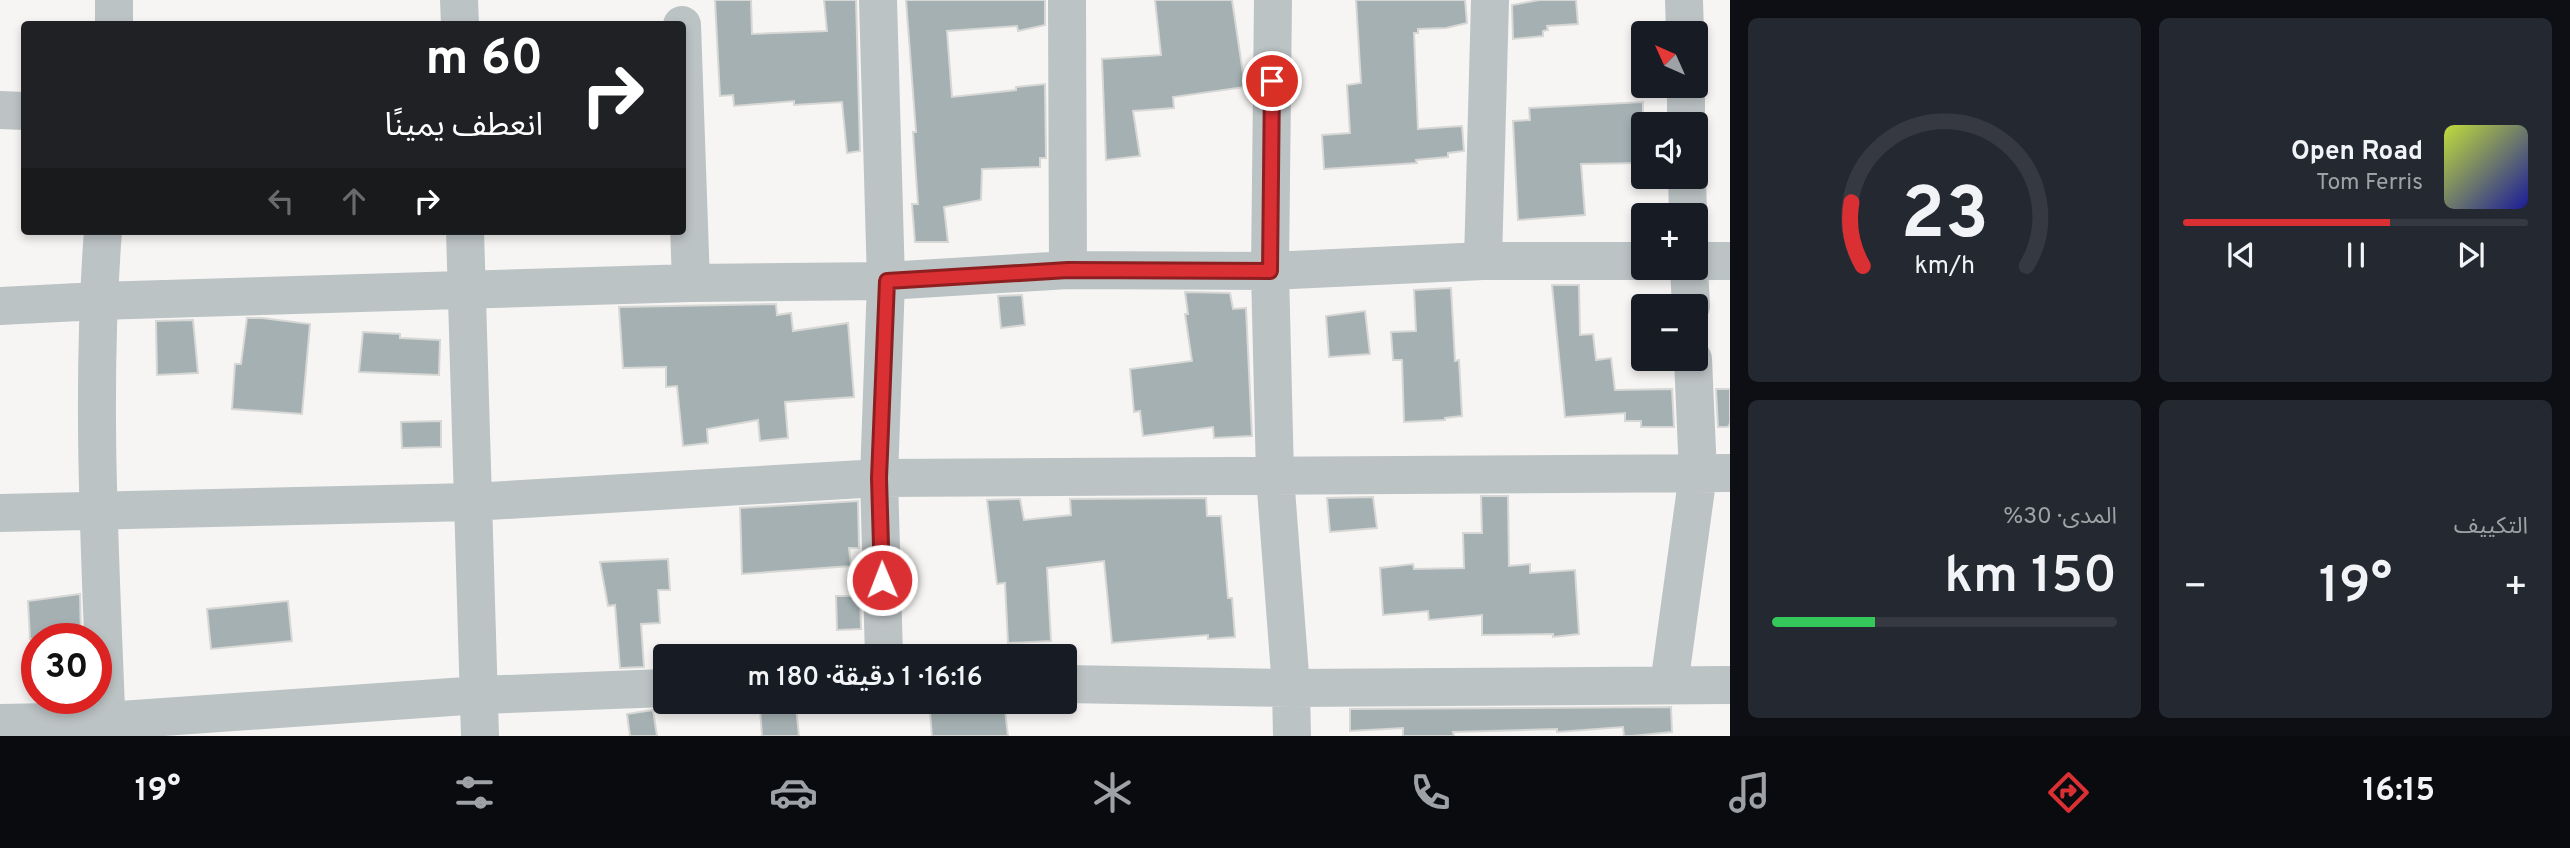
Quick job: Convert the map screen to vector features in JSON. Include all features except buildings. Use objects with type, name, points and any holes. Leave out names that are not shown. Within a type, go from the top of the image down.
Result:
[{"type":"street","points":[[114,0],[114,21]]},
{"type":"street","points":[[460,0],[460,21]]},
{"type":"street","points":[[682,0],[682,21]]},
{"type":"street","points":[[878,0],[887,281],[879,478],[884,644]]},
{"type":"street","points":[[1067,0],[1068,270]]},
{"type":"street","points":[[1273,0],[1270,271],[1275,476],[1292,688],[1293,736]]},
{"type":"street","points":[[1483,261],[1490,0]]},
{"type":"street","points":[[1684,0],[1685,21]]},
{"type":"street","points":[[0,110],[21,111]]},
{"type":"street","points":[[686,140],[691,283]]},
{"type":"street","points":[[103,235],[98,300],[97,513],[106,728]]},
{"type":"street","points":[[465,235],[480,736]]},
{"type":"street","points":[[0,306],[98,300],[691,283],[887,281],[1068,270],[1270,271],[1483,261],[1631,261]]},
{"type":"street","points":[[1708,261],[1730,261]]},
{"type":"street","points":[[1668,685],[1714,474],[1695,371]]},
{"type":"street","points":[[0,513],[97,513],[472,502],[879,478],[1714,474]]},
{"type":"street","points":[[1077,684],[1292,688],[1730,685]]},
{"type":"street","points":[[0,723],[106,728],[480,695],[653,688]]},
{"type":"route","points":[[882,580],[879,478],[887,281],[1068,270],[1270,271],[1272,81]]}]
